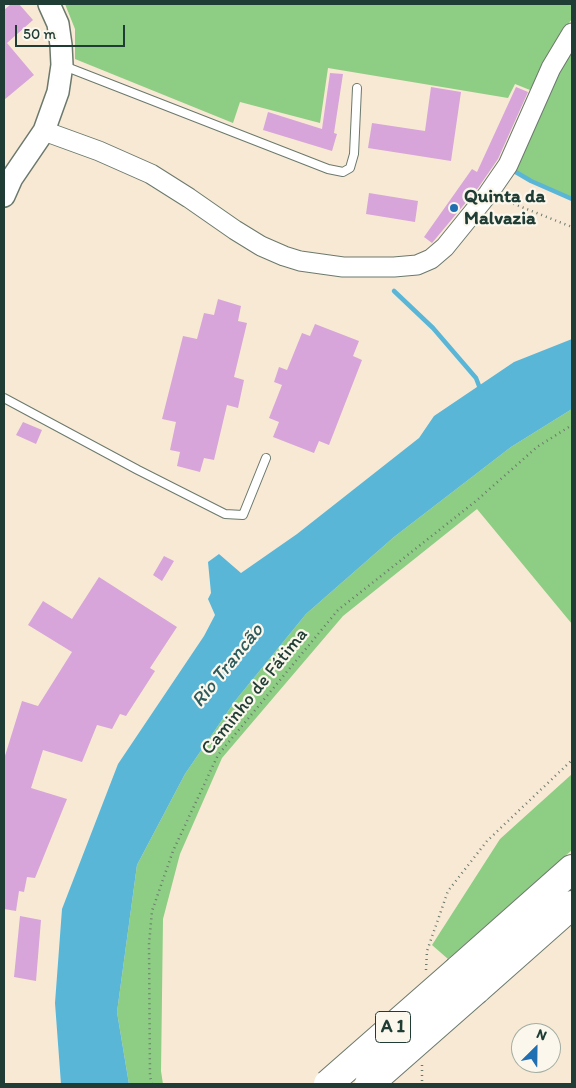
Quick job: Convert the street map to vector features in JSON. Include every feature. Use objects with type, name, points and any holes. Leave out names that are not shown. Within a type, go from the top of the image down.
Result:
[{"type":"highway","name":"A 1","points":[[328,1084],[572,869]]},
{"type":"highway","name":"A 1","points":[[368,1084],[572,905]]},
{"type":"main road","points":[[4,196],[12,178],[44,131],[51,117],[58,92],[62,65],[61,44],[58,24],[49,4]]},
{"type":"street","points":[[44,131],[99,151],[151,174],[235,230],[273,251],[300,261],[354,268],[394,267],[424,262],[431,259],[445,247],[488,194],[508,165],[551,68],[572,33]]},
{"type":"lane","points":[[62,65],[328,169],[343,172],[350,168],[354,154],[357,88]]},
{"type":"lane","points":[[4,398],[224,514],[243,515],[266,458]]},
{"type":"path","points":[[488,194],[572,227]]},
{"type":"path","name":"Caminho de Fátima","points":[[152,1084],[150,1076],[149,944],[152,911],[173,851],[218,755],[338,610],[476,501],[538,447],[572,425]]},
{"type":"path","points":[[426,970],[427,951],[448,891],[486,841],[572,760]]},
{"type":"path","points":[[422,1063],[422,1084]]},
{"type":"green space","points":[[65,4],[572,4],[572,19],[560,34],[530,90],[515,84],[508,98],[328,68],[320,123],[240,102],[233,123],[75,59],[75,29]]},
{"type":"green space","points":[[572,48],[572,199],[531,181],[514,171],[542,99]]},
{"type":"green space","points":[[572,409],[572,624],[477,509],[343,616],[222,758],[180,854],[163,919],[161,1071],[163,1084],[129,1084],[117,1012],[137,865],[185,774],[235,701],[306,614],[394,537],[511,447]]},
{"type":"green space","points":[[572,774],[572,850],[448,959],[432,945],[500,839]]},
{"type":"water","name":"Rio Trancão","points":[[572,339],[572,409],[511,447],[394,537],[306,614],[235,701],[185,774],[137,865],[117,1012],[129,1084],[61,1084],[55,1003],[62,909],[118,764],[204,636],[215,615],[208,599],[211,593],[208,562],[219,554],[241,573],[297,534],[419,438],[434,416],[514,362]]},
{"type":"building","points":[[11,4],[19,4],[33,20],[7,43],[34,75],[4,100],[4,10]]},
{"type":"building","points":[[330,73],[343,74],[334,133],[337,134],[332,151],[263,130],[268,112],[322,129]]},
{"type":"building","points":[[431,87],[461,92],[451,161],[368,148],[372,123],[425,131]]},
{"type":"building","points":[[516,87],[528,92],[498,159],[478,188],[432,243],[424,237],[472,169],[477,172]]},
{"type":"building","points":[[369,193],[418,201],[415,222],[366,214]]},
{"type":"building","points":[[218,299],[241,306],[238,321],[247,323],[234,377],[244,380],[238,408],[227,405],[214,460],[204,458],[200,472],[177,466],[180,452],[170,450],[176,422],[162,419],[183,336],[197,339],[204,313],[214,315]]},
{"type":"building","points":[[315,324],[359,341],[353,356],[362,360],[329,445],[319,441],[314,453],[273,437],[279,422],[269,418],[282,385],[274,382],[279,367],[287,370],[302,333],[310,336]]},
{"type":"building","points":[[23,422],[42,430],[36,444],[16,435]]},
{"type":"building","points":[[164,556],[174,561],[162,581],[153,575]]},
{"type":"building","points":[[99,577],[177,627],[150,668],[155,671],[126,716],[120,714],[112,729],[97,725],[82,762],[43,750],[31,788],[67,799],[35,878],[27,877],[24,892],[19,891],[16,911],[4,909],[4,759],[22,701],[38,706],[72,652],[28,625],[43,601],[72,619]]},
{"type":"building","points":[[20,916],[41,920],[36,981],[14,977]]},
{"type":"waterway","points":[[514,171],[531,181],[572,199]]},
{"type":"waterway","points":[[394,291],[433,328],[476,378],[481,391]]},
{"type":"place","name":"Quinta da Malvazia","points":[[454,208]]}]
